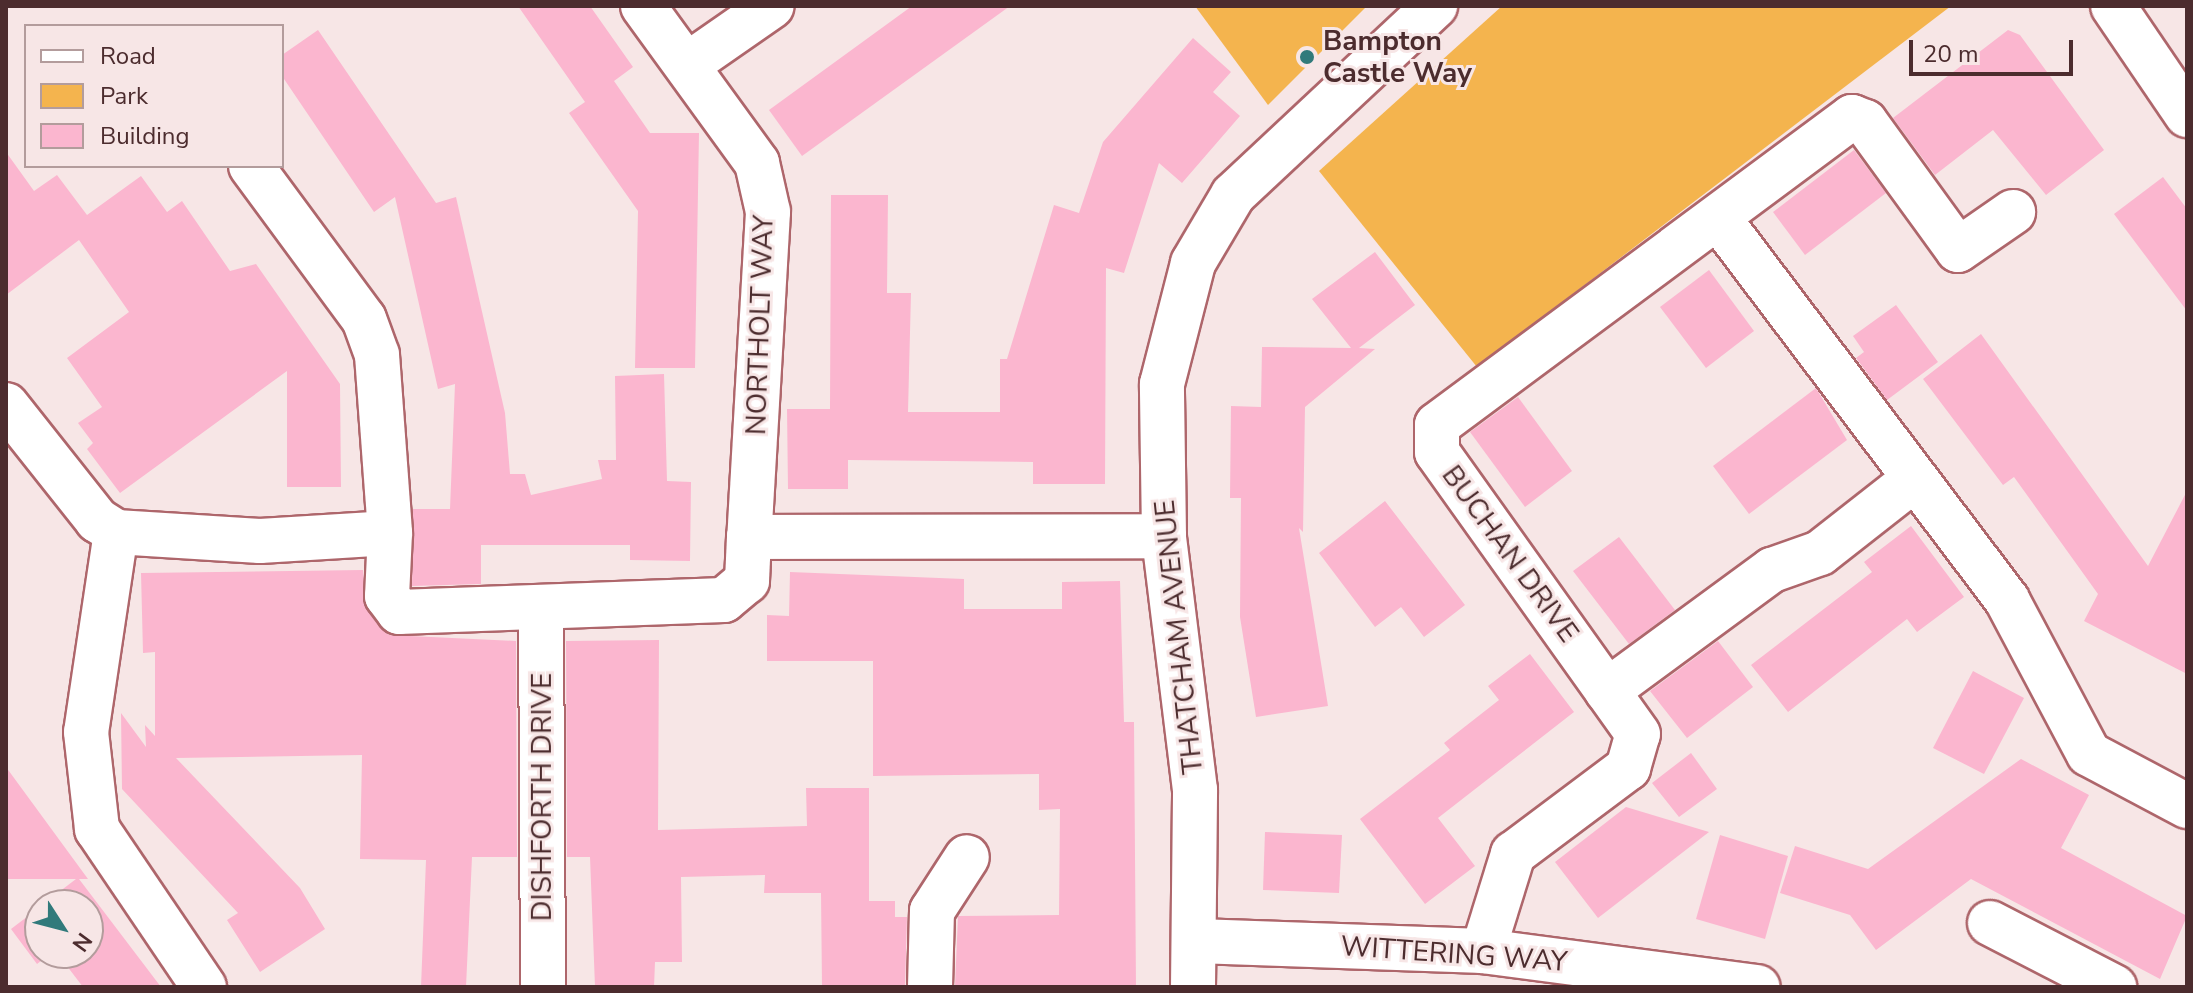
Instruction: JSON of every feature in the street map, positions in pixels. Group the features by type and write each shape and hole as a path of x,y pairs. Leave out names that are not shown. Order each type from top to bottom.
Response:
{"street":[{"name":"NORTHOLT WAY","path":"643,6 757,163 768,212 749,537"},
{"path":"687,65 772,6"},
{"name":"THATCHAM AVENUE","path":"1193,987 1197,941 1195,790 1164,536 1162,384 1193,263 1233,195 1435,6"},
{"path":"2113,6 2187,115"},
{"name":"BUCHAN DRIVE","path":"1483,951 1513,854 1628,768 1638,734 1437,452 1437,425 1719,219 1852,117 1865,122 1958,250 2013,212"},
{"path":"252,168 364,319 377,355 390,533 387,596 399,612 724,600 747,581 749,537 1164,536"},
{"path":"1719,219 1913,480 2007,600 2089,754 2187,806"},
{"path":"6,405 97,520 116,532 260,541 390,533"},
{"path":"1607,691 1772,570 1820,553 1913,480"},
{"path":"116,532 86,732 97,829 204,987"},
{"name":"DISHFORTH DRIVE","path":"541,608 543,987"},
{"path":"930,987 932,911 967,857"},
{"path":"1990,923 2114,987"},
{"name":"WITTERING WAY","path":"1197,941 1483,951 1703,983 1758,987"}],"green space":[{"path":"1195,6 1367,6 1268,105"},
{"path":"1502,6 1951,6 1477,367 1319,171"}],"building":[{"path":"518,6 590,6 633,67 614,81 650,133 699,133 695,368 635,368 638,211 569,113 585,102"},
{"path":"912,6 1010,6 802,156 769,110"},
{"path":"318,30 436,203 456,197 505,413 510,474 525,474 531,495 602,479 598,460 616,460 615,376 664,374 667,481 691,482 690,561 630,560 630,545 481,545 481,584 412,586 413,509 450,509 455,384 438,389 395,197 374,212 284,79 284,54"},
{"path":"2008,30 2020,35 2104,150 2046,195 1993,130 1935,175 1893,118"},
{"path":"1193,38 1231,72 1213,92 1240,116 1182,183 1159,163 1124,273 1106,268 1105,484 1033,484 1033,462 848,460 848,489 788,489 787,409 830,409 831,195 888,195 887,293 911,293 908,412 1000,412 1000,359 1007,359 1054,205 1079,213 1103,142"},
{"path":"1854,150 1886,193 1805,255 1773,212"},
{"path":"6,152 34,191 57,175 87,215 141,176 167,212 182,201 230,271 256,264 340,384 341,487 287,487 287,371 120,493 87,449 93,443 78,423 102,407 67,358 129,312 79,240 6,295"},
{"path":"2163,177 2187,209 2187,311 2114,214"},
{"path":"1375,252 1415,305 1359,348 1375,349 1305,407 1303,532 1299,528 1328,706 1256,717 1240,617 1241,498 1230,498 1231,406 1261,407 1262,347 1351,348 1312,299"},
{"path":"1709,270 1754,331 1706,368 1660,307"},
{"path":"1896,305 1938,362 1887,400 1856,358 1864,352 1853,336"},
{"path":"1981,334 2148,566 2187,491 2187,674 2084,621 2098,594 2014,477 2003,485 1923,379"},
{"path":"1816,388 1847,440 1749,514 1713,466"},
{"path":"1518,397 1572,471 1525,507 1470,432"},
{"path":"1385,501 1465,605 1424,637 1401,607 1375,627 1319,553"},
{"path":"1911,526 1964,597 1917,632 1907,619 1788,712 1751,665 1872,572 1864,562"},
{"path":"1619,537 1675,610 1629,644 1573,571"},
{"path":"363,570 367,610 389,635 516,641 517,857 472,857 466,987 421,987 426,860 360,859 362,755 176,758 300,888 325,929 260,972 227,920 238,913 122,789 121,713 146,747 145,725 155,736 155,652 143,653 141,573"},
{"path":"790,572 964,579 964,609 1062,609 1062,582 1120,581 1124,722 1134,722 1136,987 955,986 958,916 1059,915 1060,809 1039,810 1039,774 873,776 873,661 767,661 767,615 789,616"},
{"path":"659,640 658,830 807,826 806,788 869,788 869,901 895,901 895,917 907,917 905,987 822,987 821,893 764,893 765,875 681,877 682,962 655,962 654,987 595,987 590,857 567,857 566,641"},
{"path":"1718,641 1753,687 1687,738 1650,691"},
{"path":"1530,654 1574,712 1438,818 1475,866 1425,904 1360,819 1450,750 1444,743 1499,700 1488,686"},
{"path":"1973,671 2024,698 1984,774 1933,748"},
{"path":"1691,753 1717,789 1679,817 1652,783"},
{"path":"2021,759 2089,795 2061,848 2187,916 2160,979 1971,879 1876,950 1850,915 1780,893 1795,846 1868,869"},
{"path":"6,767 88,879 79,879 87,889 63,889 76,879 6,879"},
{"path":"1626,807 1709,832 1598,918 1555,862"},
{"path":"1265,832 1342,835 1339,893 1263,890"},
{"path":"1720,835 1788,856 1765,939 1696,919"},
{"path":"104,912 161,987 83,987 69,969 104,969"},
{"path":"24,919 24,946 11,929"}],"place":[{"name":"Bampton Castle Way","path":"1307,57"}]}
